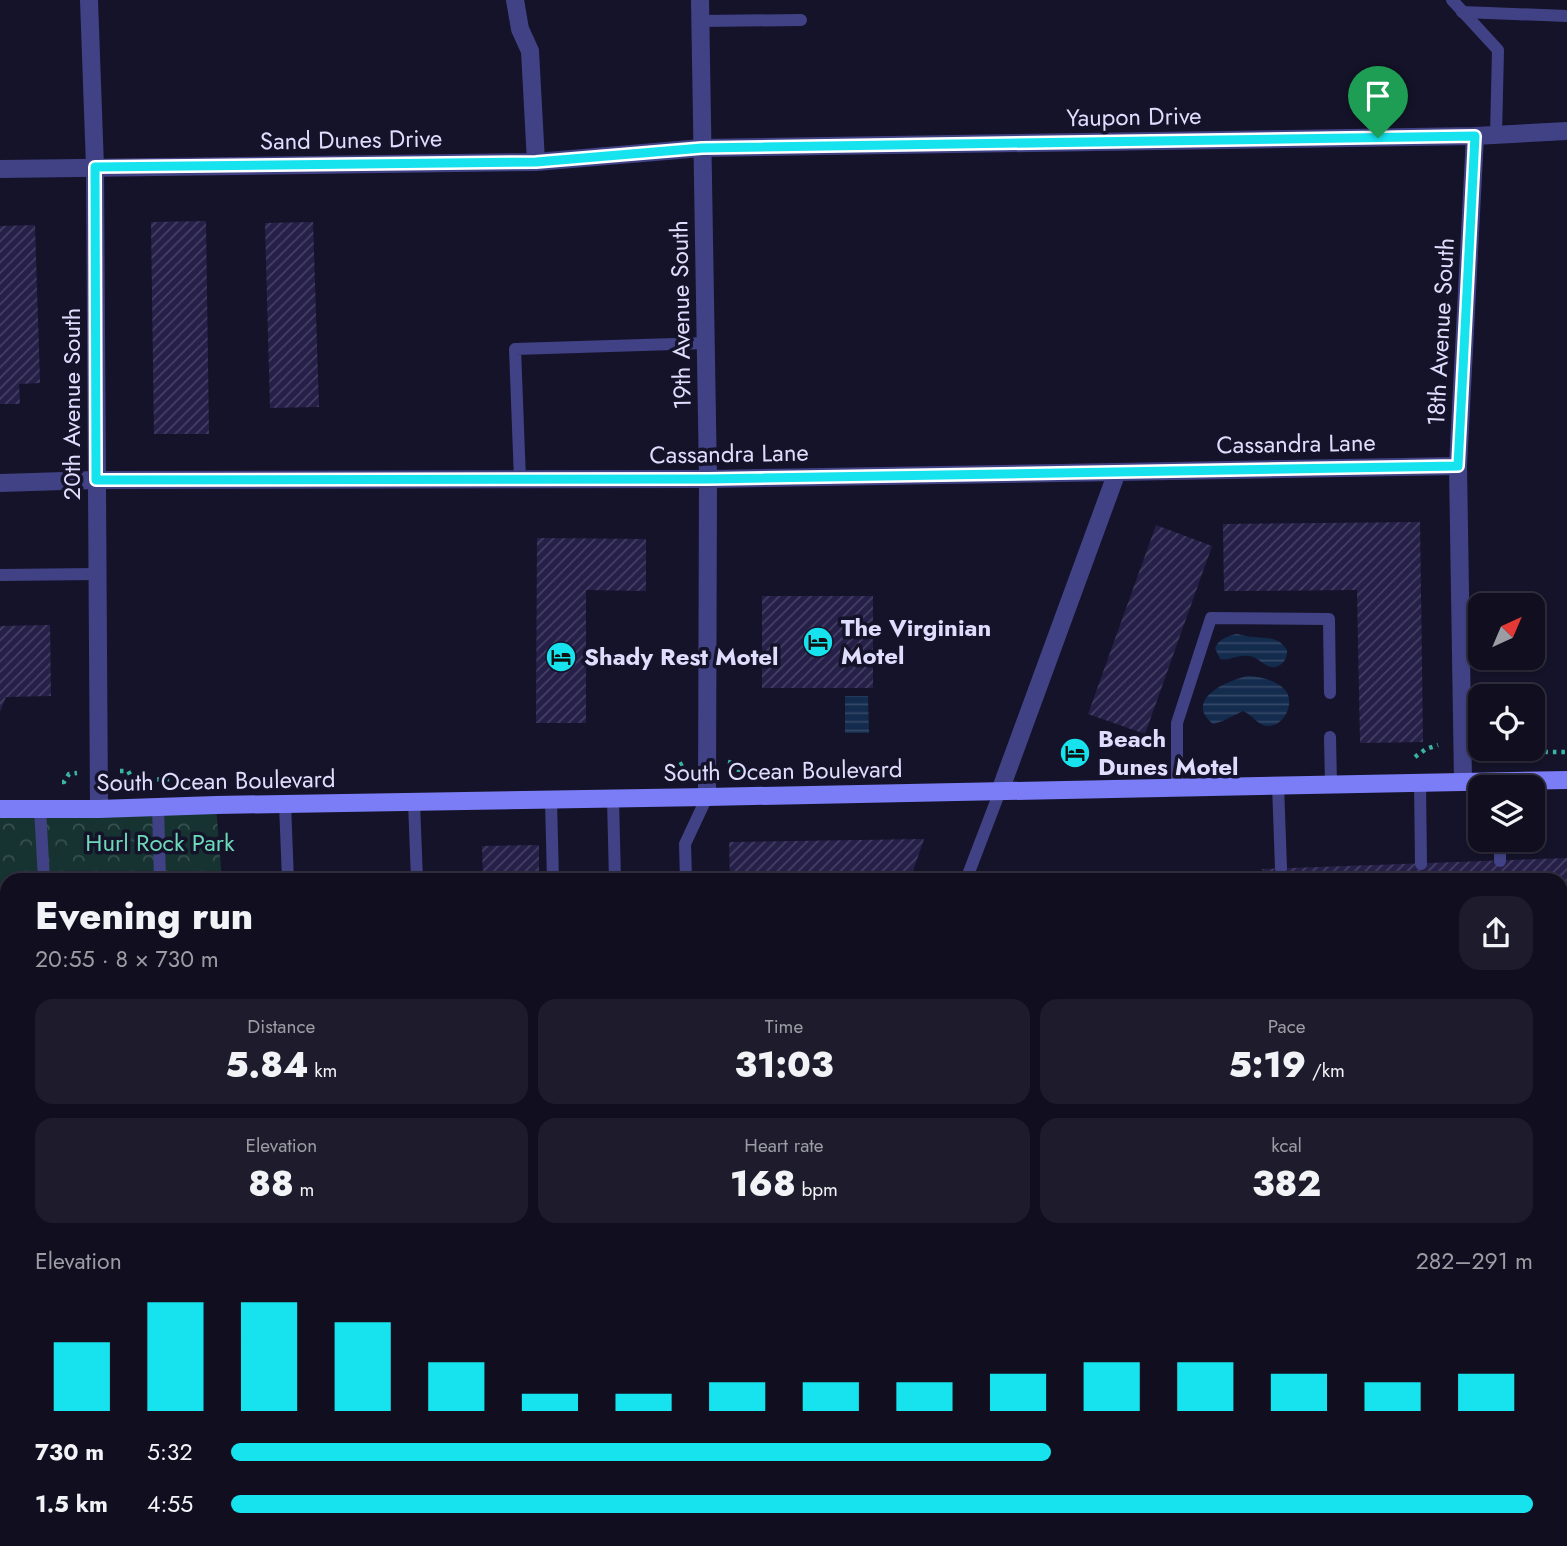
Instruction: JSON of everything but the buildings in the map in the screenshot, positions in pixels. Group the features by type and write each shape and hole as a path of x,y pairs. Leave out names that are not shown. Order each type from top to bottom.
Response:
{"main road":[{"name":"South Ocean Boulevard","path":"1545,781 1567,780"},
{"name":"South Ocean Boulevard","path":"0,809 1468,782"}],"street":[{"name":"20th Avenue South","path":"89,0 95,167 99,809"},
{"path":"515,0 520,29 530,51 536,162"},
{"name":"19th Avenue South","path":"700,0 708,479 707,797"},
{"name":"Yaupon Drive","path":"702,148 1475,136 1567,131"},
{"name":"18th Avenue South","path":"1463,782 1458,466 1475,136"},
{"name":"Sand Dunes Drive","path":"0,169 536,162 702,148"},
{"name":"Cassandra Lane","path":"0,483 96,480 708,479 1458,466"},
{"path":"1000,791 1117,472"}],"lane":[{"path":"1452,0 1498,50 1496,135"},
{"path":"1462,12 1567,16"},
{"path":"700,21 801,20"},
{"path":"520,480 515,349 706,344"},
{"path":"0,575 97,574"},
{"path":"1177,788 1177,723 1211,618 1329,619 1330,692"},
{"path":"1330,737 1331,784"},
{"path":"1420,783 1421,863"},
{"path":"1278,785 1281,868"},
{"path":"969,873 1000,791"},
{"path":"686,873 685,844 707,797"},
{"path":"613,799 615,873"},
{"path":"551,800 554,873"},
{"path":"414,802 417,873"},
{"path":"285,804 288,873"},
{"path":"158,806 160,873"},
{"path":"40,808 44,873"},
{"path":"1500,852 1500,861"}],"path":[{"path":"1545,752 1567,752"}],"green space":[{"name":"Hurl Rock Park","path":"216,805 221,873 0,873 0,809"}],"water":[{"path":"1237,634 1277,640 1287,650 1285,660 1272,667 1249,656 1220,659 1215,648 1219,642"},
{"path":"1248,676 1268,680 1285,690 1289,707 1283,719 1272,726 1266,726 1243,711 1213,724 1205,715 1205,699 1211,692 1229,682"},
{"path":"845,696 868,696 869,733 845,733"}],"place":[{"name":"The Virginian Motel","path":"818,642"},
{"name":"Shady Rest Motel","path":"561,657"},
{"name":"Beach Dunes Motel","path":"1075,753"}],"route":[{"path":"1475,136 1458,466 708,479 96,480 95,167 536,162 702,148 1378,138 1475,136"}]}
